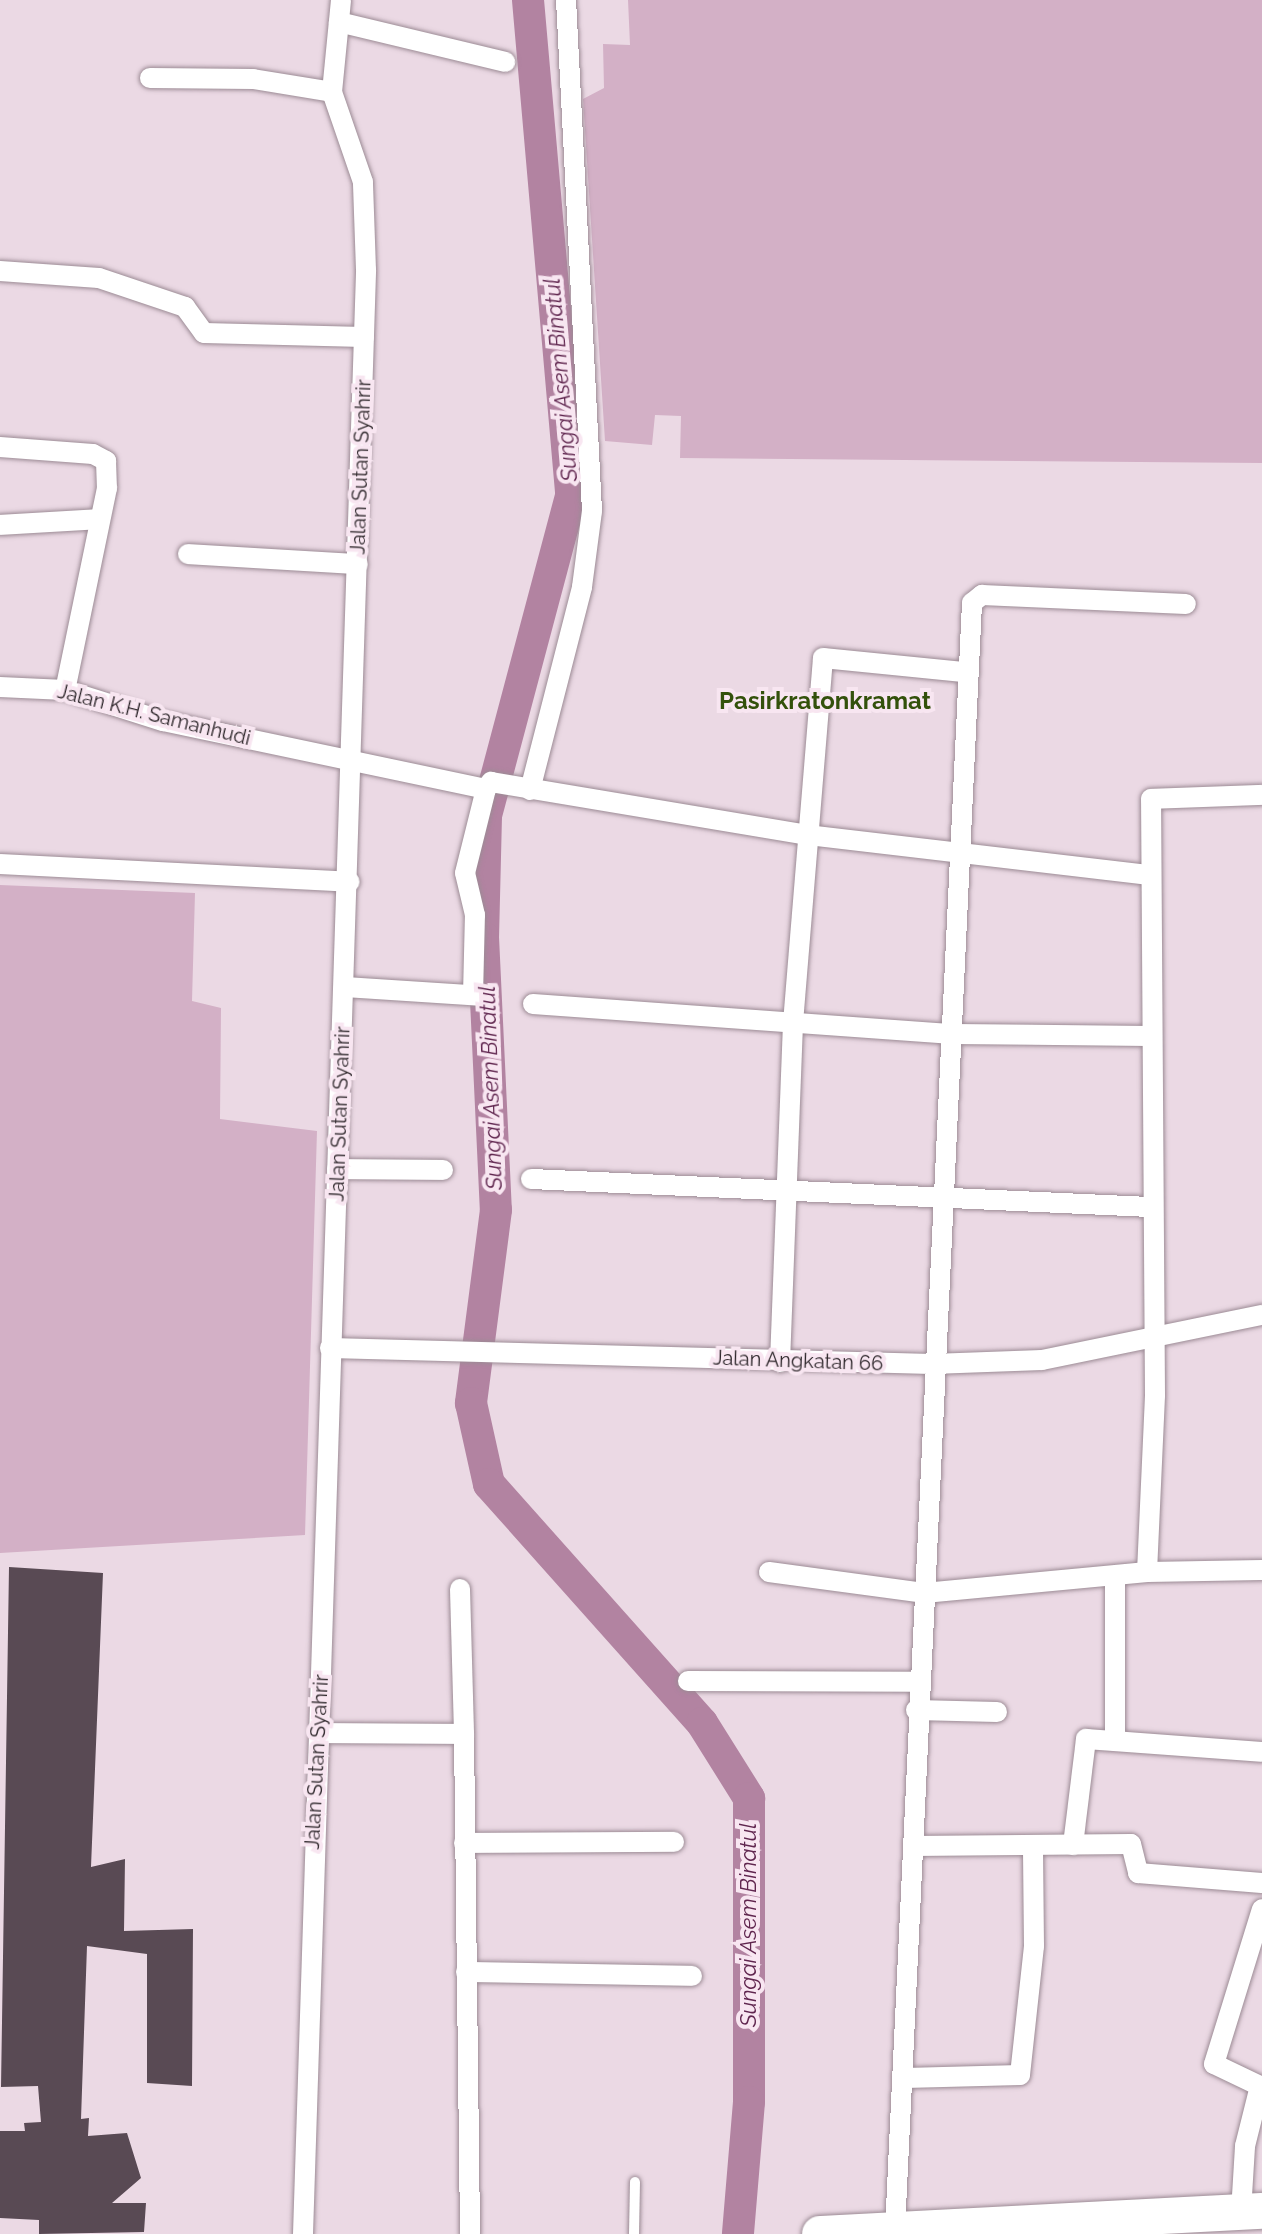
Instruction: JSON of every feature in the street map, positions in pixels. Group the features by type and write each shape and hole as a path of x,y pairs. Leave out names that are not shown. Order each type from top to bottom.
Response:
{"highway":[{"path":"820,2234 1116,2225 1252,2211"}],"street":[{"name":"Jalan Sutan Syahrir","path":"303,2234 330,1348 355,759 364,337 365,193 332,92 341,0"},
{"path":"528,790 582,587 592,511 566,0"},
{"path":"339,22 505,62"},
{"path":"150,78 253,79 332,92"},
{"path":"0,271 99,278 185,307 204,333 364,337"},
{"path":"0,447 103,457 100,519 65,690"},
{"path":"0,525 100,519"},
{"path":"188,554 358,564"},
{"path":"895,2230 905,2078 916,1710 924,1593 932,1364 953,1034 963,672 977,595 1186,604"},
{"path":"780,1362 793,1023 824,657 963,672"},
{"name":"Jalan K.H. Samanhudi","path":"0,687 65,690 163,721 489,786 808,835 957,855 1151,875"},
{"path":"345,987 478,995 475,915 465,873 489,786"},
{"path":"1147,1572 1154,1339 1149,1207 1152,797 1262,795"},
{"path":"0,864 350,882"},
{"path":"533,1004 953,1034 1149,1036"},
{"path":"337,1169 443,1170"},
{"path":"531,1179 1149,1207"},
{"name":"Jalan Angkatan 66","path":"330,1348 932,1364 1042,1360 1262,1315"},
{"path":"769,1572 924,1593 1147,1572 1262,1570"},
{"path":"1115,1577 1115,1738"},
{"path":"460,1589 470,2234"},
{"path":"688,1681 918,1682"},
{"path":"916,1710 997,1712"},
{"path":"319,1733 464,1734"},
{"path":"1073,1845 1085,1740 1115,1738 1262,1752"},
{"path":"464,1843 674,1842"},
{"path":"913,1846 1033,1848 1131,1844 1138,1873 1262,1883"},
{"path":"905,2078 1020,2075 1034,1946 1033,1848"},
{"path":"1252,2211 1245,2146 1260,2086 1214,2064 1259,1931 1262,1909"},
{"path":"466,1972 692,1976"}],"lane":[{"path":"634,2234 635,2182"}],"shaded area":[{"path":"628,0 1262,0 1262,463 680,458 681,416 655,415 652,445 605,441 583,99 604,88 603,44 630,45"},
{"path":"0,885 195,893 192,1001 221,1008 220,1119 317,1131 305,1535 0,1553"}],"building":[{"path":"9,1567 103,1573 91,1867 125,1859 124,1931 193,1929 192,2086 147,2083 147,1954 87,1946 81,2119 89,2118 88,2136 127,2133 141,2178 112,2203 146,2203 144,2232 39,2234 39,2220 0,2218 0,2131 25,2131 24,2123 41,2122 38,2086 1,2087"}],"waterway":[{"name":"Sungai Asem Binatul","path":"528,0 571,496 486,816 483,937 496,1210 471,1403 489,1484 702,1723 749,1798 749,2102 738,2234"}],"district":[{"name":"Pasirkratonkramat","path":"825,701"}]}
